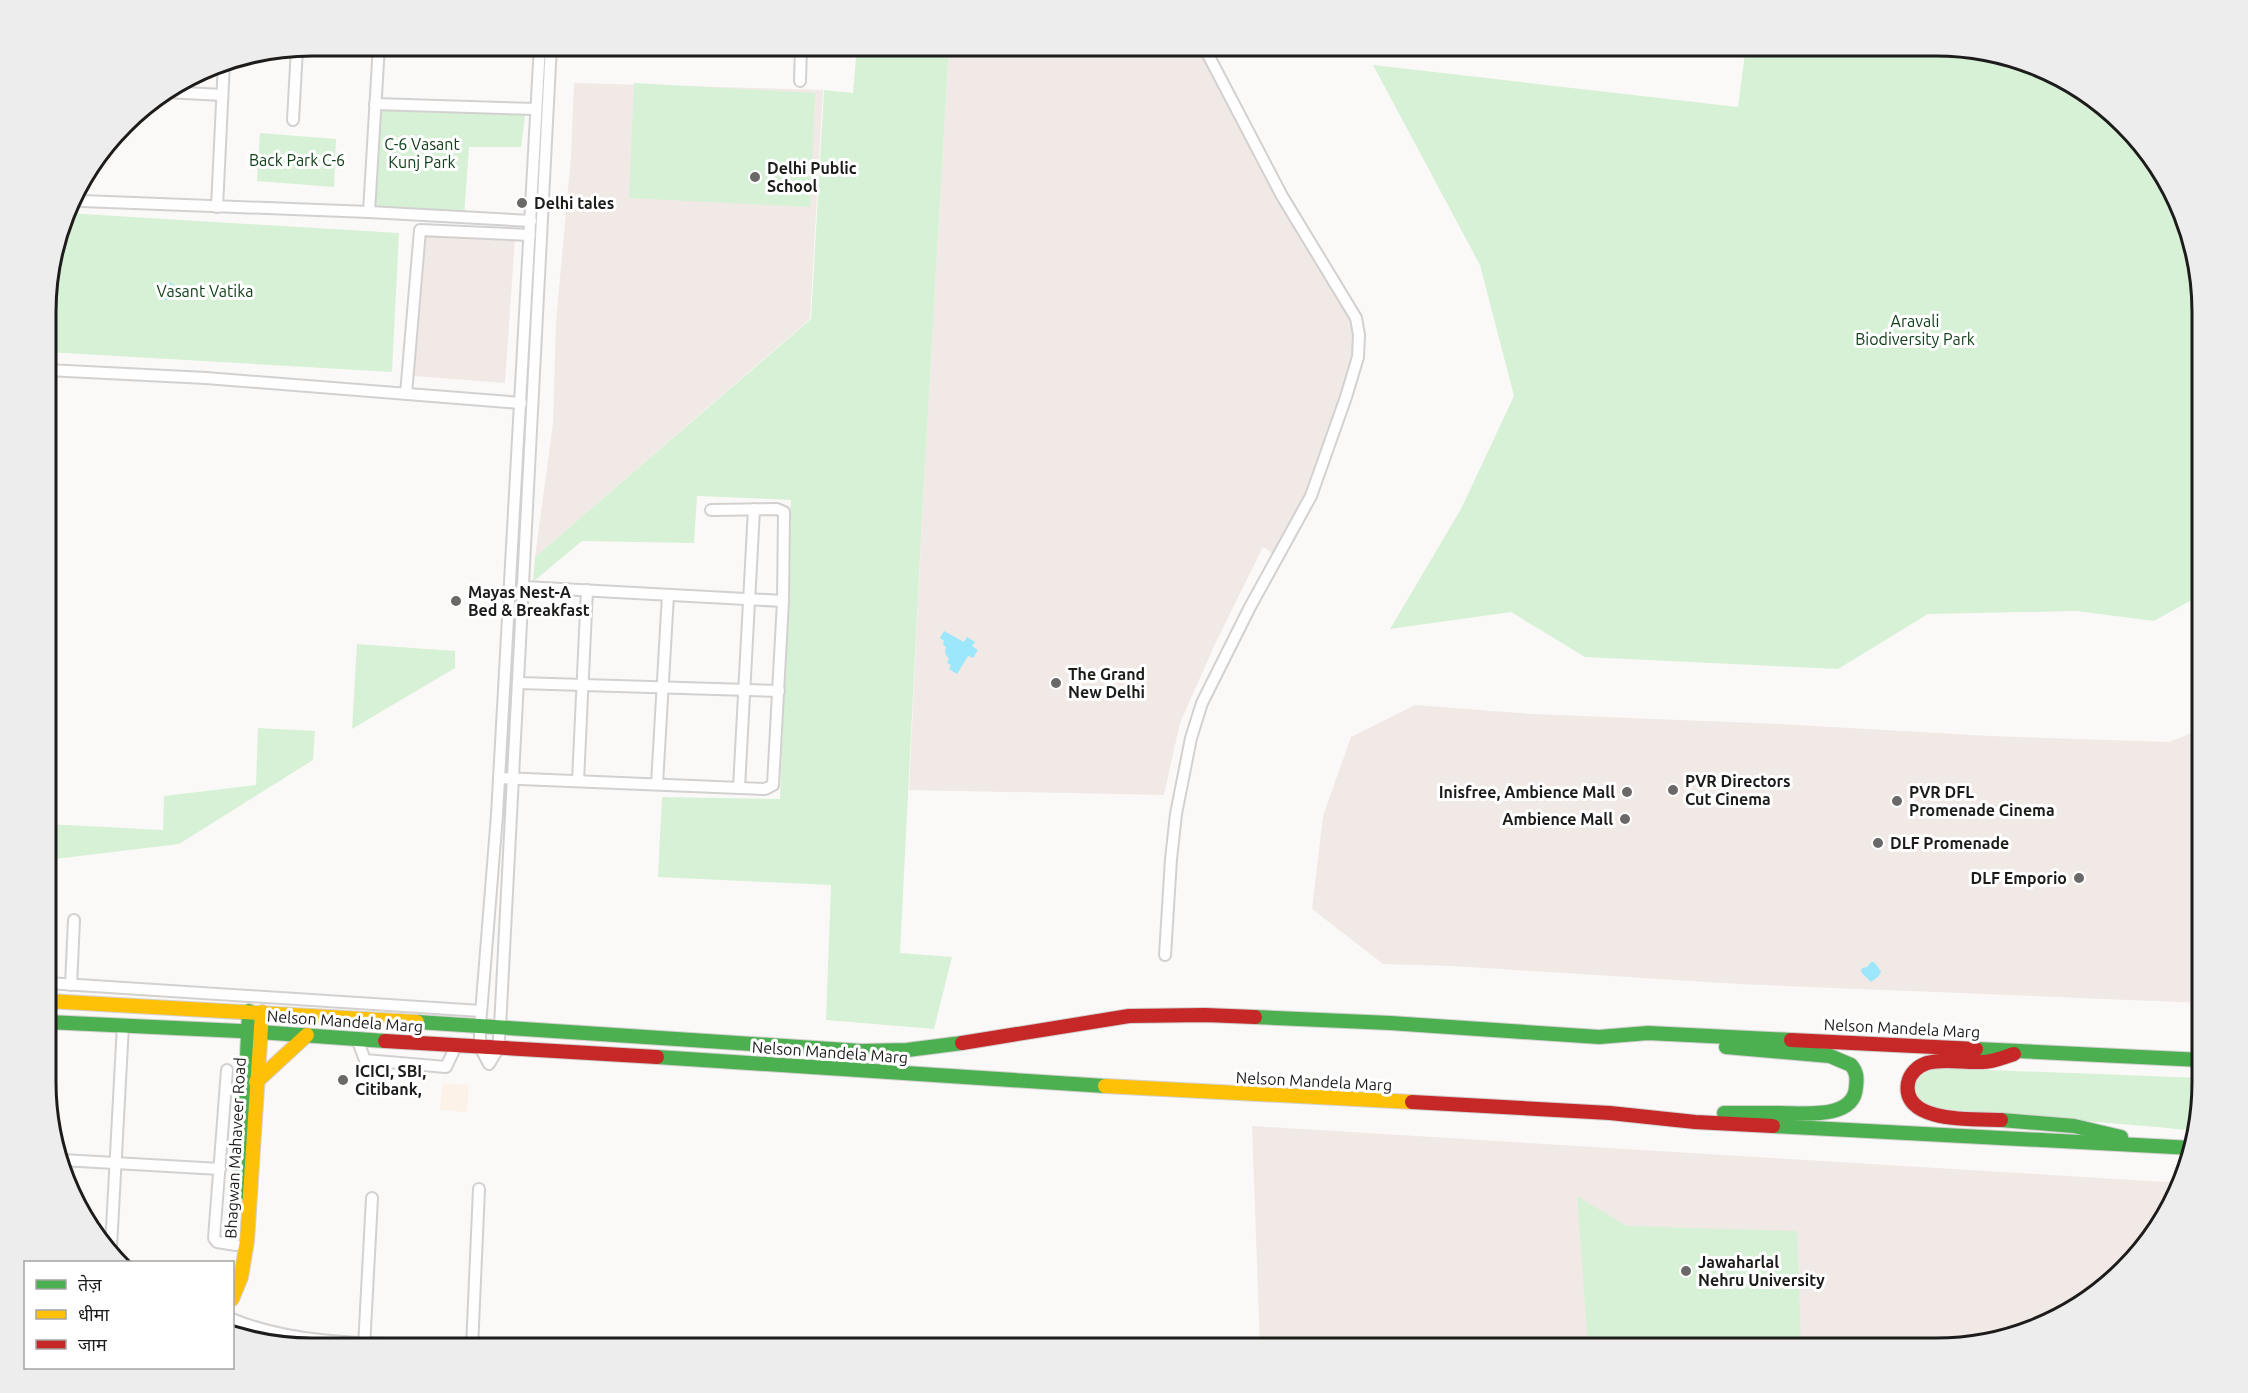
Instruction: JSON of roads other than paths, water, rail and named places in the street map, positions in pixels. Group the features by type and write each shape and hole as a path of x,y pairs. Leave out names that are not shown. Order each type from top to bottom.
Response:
{"main road":[{"name":"Nelson Mandela Marg","path":"56,1001 361,1018 861,1051 907,1050 954,1044 1129,1016 1204,1015 1355,1022 1599,1037 1830,1056 1843,1059 1853,1065 1857,1074 1857,1090 1852,1100 1825,1114 1610,1113 962,1078 307,1035 56,1022"},
{"name":"Bhagwan Mahaveer Road","path":"234,1261 243,1116 258,1012"},
{"name":"Nelson Mandela Marg","path":"1599,1037 1648,1033 2192,1059"},
{"path":"256,1082 307,1035"},
{"name":"Bhagwan Mahaveer Road","path":"234,1295 240,1283 246,1252 253,1159 256,1082 252,1047"},
{"path":"2026,1051 1988,1062 1933,1062 1920,1066 1909,1079 1908,1089 1911,1099 1917,1108 1932,1115 2081,1127 2113,1134 2142,1145"},
{"name":"Nelson Mandela Marg","path":"1610,1113 1695,1122 2184,1147"}],"street":[{"path":"293,120 297,56"},
{"path":"369,212 378,56"},
{"path":"480,1047 499,778 539,56"},
{"path":"498,1048 550,56"},
{"path":"800,81 801,56"},
{"path":"1165,955 1176,814 1191,738 1202,703 1250,607 1311,496 1358,357 1359,334 1356,318 1282,196 1209,56"},
{"path":"217,207 223,71"},
{"path":"179,93 222,95"},
{"path":"375,104 536,109"},
{"path":"81,201 531,221"},
{"path":"406,394 420,230 530,235"},
{"path":"56,370 206,378 521,403"},
{"path":"739,788 754,509"},
{"path":"499,778 765,789 773,785 783,601 784,512 780,509 711,510"},
{"path":"524,587 783,601"},
{"path":"578,781 587,590"},
{"path":"657,784 668,595"},
{"path":"506,646 521,643"},
{"path":"519,683 779,691"},
{"path":"72,985 74,920"},
{"path":"56,984 481,1011"},
{"path":"258,1012 266,996"},
{"path":"361,1018 362,1003"},
{"path":"111,1241 123,1025"},
{"path":"357,1039 365,1060 446,1066 456,1046"},
{"path":"227,1070 214,1238 217,1242 236,1245"},
{"path":"224,1115 243,1116"},
{"path":"68,1160 220,1169"},
{"path":"472,1338 479,1190"},
{"path":"364,1338 372,1197"},
{"path":"234,1320 280,1335"}],"water":[{"path":"167,282 173,285 176,291 173,297 167,300 161,297 158,291 161,285"},
{"path":"944,631 964,642 967,637 975,642 972,646 978,650 973,658 968,656 957,674 949,669 951,665 947,663 949,659 945,653 946,647 940,638"},
{"path":"1874,962 1881,971 1879,976 1871,982 1861,972 1862,968 1867,967"}],"place":[{"name":"Delhi Public School","path":"755,177"},
{"name":"Delhi tales","path":"522,203"},
{"name":"Mayas Nest-A Bed & Breakfast","path":"456,601"},
{"name":"The Grand New Delhi","path":"1056,683"},
{"name":"PVR Directors Cut Cinema","path":"1673,790"},
{"name":"Inisfree, Ambience Mall","path":"1627,792"},
{"name":"PVR DFL Promenade Cinema","path":"1897,801"},
{"name":"Ambience Mall","path":"1625,819"},
{"name":"DLF Promenade","path":"1878,843"},
{"name":"DLF Emporio","path":"2079,878"},
{"name":"ICICI, SBI, Citibank,","path":"343,1080"},
{"name":"Jawaharlal Nehru University","path":"1686,1271"}],"park label":[{"name":"C-6 Vasant Kunj Park","path":"422,153"},
{"name":"Back Park C-6","path":"297,160"},
{"name":"Vasant Vatika","path":"205,291"},
{"name":"Aravali Biodiversity Park","path":"1915,330"}]}
